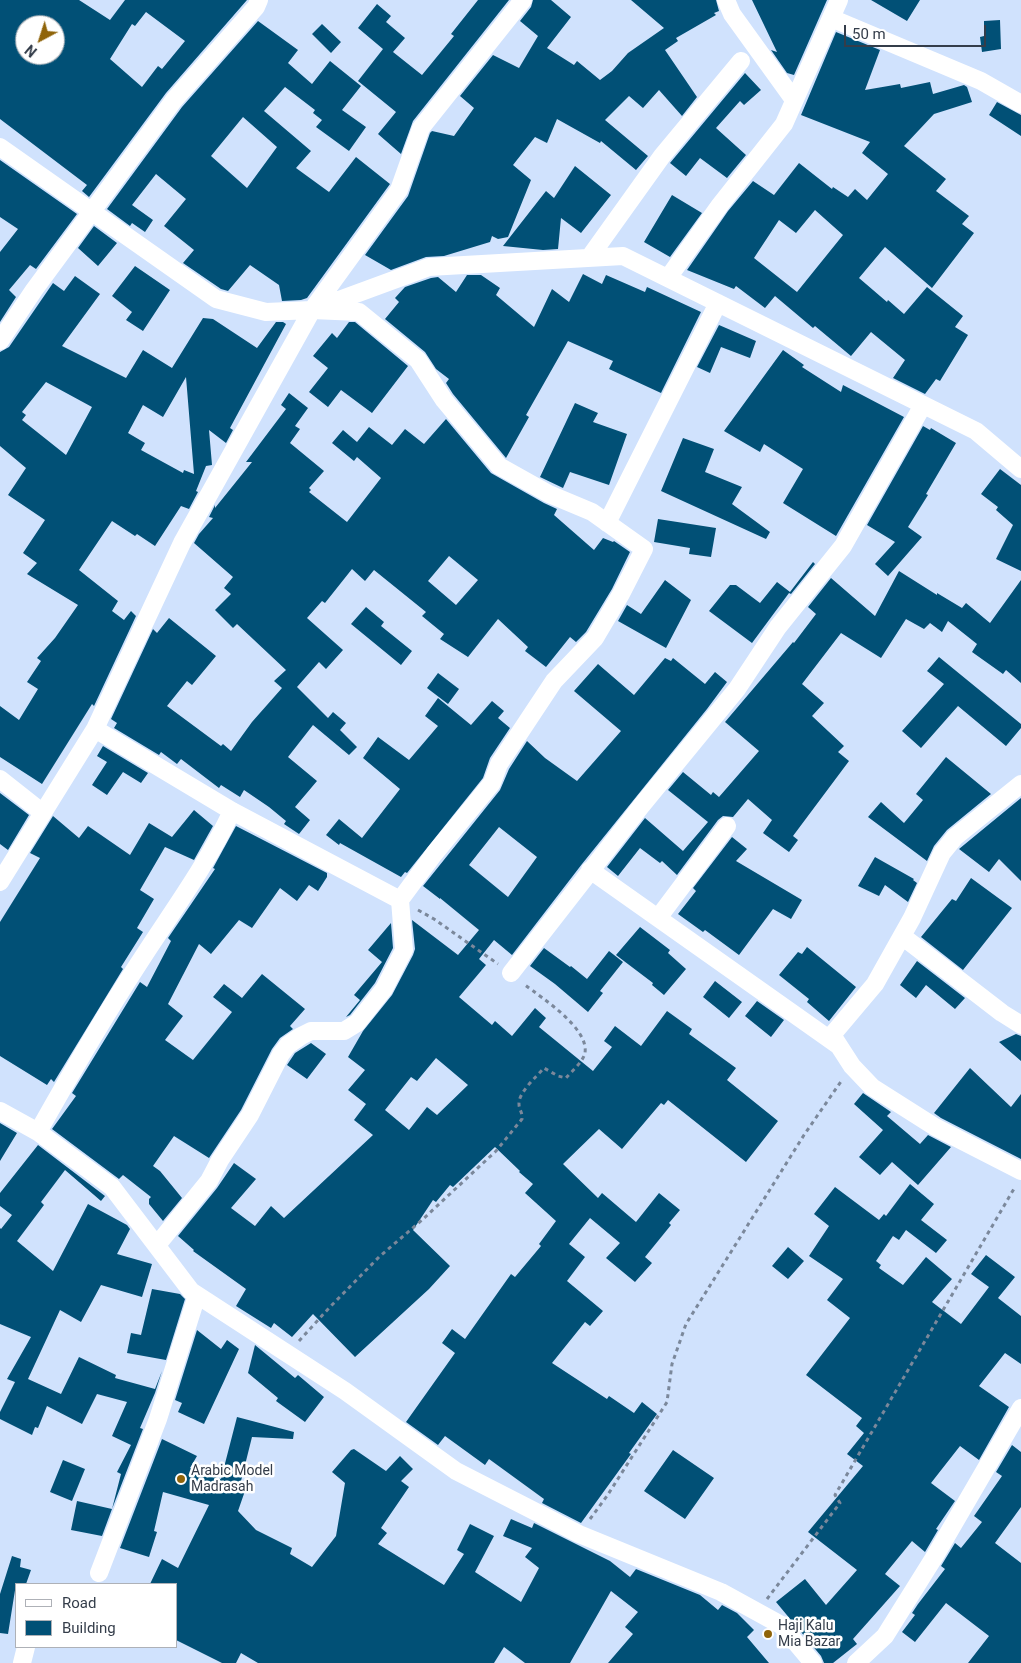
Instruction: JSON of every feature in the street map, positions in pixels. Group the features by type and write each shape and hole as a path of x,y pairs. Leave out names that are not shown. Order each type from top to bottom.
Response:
{"street":[{"path":"0,340 34,290 174,100 256,7 259,0"},
{"path":"0,882 95,730 182,543 312,310 399,190 421,128 523,0"},
{"path":"726,0 732,14 794,100"},
{"path":"668,278 720,205 784,124 839,0"},
{"path":"831,18 981,81 1021,104"},
{"path":"589,258 662,156 741,62"},
{"path":"0,147 216,299 266,312 312,310 359,312 418,360 444,400 499,466 549,494 592,512 644,549 621,594 595,638 554,681 499,764 492,782 400,900 404,950 384,989 357,1023 344,1031 311,1031 288,1045 281,1054 250,1115 220,1160 209,1181 156,1245"},
{"path":"312,310 429,267 623,256 976,431 1018,460"},
{"path":"607,523 718,303"},
{"path":"511,973 590,870 737,688 778,627 843,546 923,405"},
{"path":"95,730 232,811 400,900"},
{"path":"0,779 43,813"},
{"path":"1018,1178 872,1087 852,1066 832,1035 875,984 912,918 942,853 955,837 1021,784"},
{"path":"38,1132 127,981 206,860 232,811"},
{"path":"658,918 727,826"},
{"path":"590,870 839,1046"},
{"path":"902,936 1021,1025"},
{"path":"0,1111 38,1132 112,1187 191,1291 345,1391 456,1471 578,1534 722,1592 781,1625 813,1663"},
{"path":"99,1573 158,1419 197,1295"},
{"path":"856,1663 885,1636 935,1556 1021,1408"},
{"path":"22,1663 26,1648"}],"path":[{"path":"288,1354 329,1308 379,1257 422,1220 496,1150 522,1119 519,1105 520,1096 544,1068 566,1078 585,1054 578,1029 565,1017 511,973 434,919 400,900"},
{"path":"578,1534 607,1496 667,1402 672,1364 686,1324 804,1135 852,1066"},
{"path":"758,1612 840,1503 835,1496 1018,1178"}],"building":[{"path":"0,0 79,0 110,20 125,0 247,0 166,93 89,197 82,191 87,185 0,119","holes":["146,12 185,41 162,69 158,66 142,87 110,59 132,24 135,26"]},
{"path":"478,0 509,0 413,121 401,154 378,134 396,112 358,81 383,49 358,28 377,4 391,16 386,22 405,38 393,52 422,75 454,36 451,34"},
{"path":"533,0 551,0 571,17 547,48 574,65 577,61 600,80 612,71 628,53 664,28 631,0 716,0 719,11 714,13 716,15 676,38 678,41 665,50 697,97 682,116 659,90 643,108 629,96 605,120 648,156 636,170 601,141 600,143 557,119 547,143 535,137 513,165 531,180 508,237 498,239 492,236 490,242 444,256 426,257 391,270 365,255 408,196 430,133 432,131 454,136 474,108 460,96 493,55 519,68 538,36 520,21 531,7"},
{"path":"752,0 827,0 794,75 787,73 771,50 777,52"},
{"path":"871,0 920,0 907,21"},
{"path":"1000,20 1001,49 982,52 980,37 984,36 984,21"},
{"path":"258,21 298,50 288,63 312,84 330,61 361,86 342,110 366,127 349,151 316,127 322,120 313,113 315,110 285,87 264,111 311,151 296,168 329,192 356,157 390,184 307,298 282,301 279,285 250,265 228,291 221,289 183,263 194,250 164,226 186,199 156,174 132,205 153,220 145,232 132,223 130,226 107,209 182,107","holes":["243,117 277,147 247,188 211,156"]},
{"path":"322,24 341,42 331,53 312,34"},
{"path":"836,32 880,50 865,90 900,84 901,88 930,82 933,94 964,85 967,87 972,102 934,114 904,146 946,179 936,191 969,216 962,224 974,233 932,288 885,247 859,278 904,314 927,287 963,316 955,327 968,335 940,381 936,379 925,394 893,378 905,360 871,332 851,356 815,326 813,328 775,296 765,308 736,286 734,289 687,270 728,211 753,181 774,195 799,163 832,189 833,187 848,197 855,189 867,200 888,174 862,153 870,142 801,115","holes":["815,210 843,235 797,292 754,258 779,220 796,233"]},
{"path":"745,73 761,90 744,105 740,101 716,128 746,155 727,178 700,158 686,176 670,163"},
{"path":"997,102 1021,115 1021,136 989,115"},
{"path":"0,160 77,214 36,269 30,265 9,290 16,297 0,322 0,252 18,229 0,217"},
{"path":"575,166 611,195 581,233 561,218 558,249 543,250 503,246 546,191 554,198"},
{"path":"672,195 702,213 670,257 644,242"},
{"path":"94,226 117,243 98,266 78,248"},
{"path":"135,266 170,290 143,331 126,320 132,312 112,296"},
{"path":"583,274 602,284 606,275 645,292 647,287 701,312 661,393 609,369 613,361 568,341 526,415 529,417 506,458 453,394 446,383 449,379 436,369 425,352 385,319 399,302 395,298 405,287 438,277 456,292 467,275 481,275 500,288 496,295 534,327 552,289 569,302"},
{"path":"75,276 100,294 62,346 126,378 143,350 172,368 203,318 213,319 257,348 276,322 286,324 230,428 233,430 226,443 209,430 212,465 206,466 196,491 198,492 189,509 181,506 155,546 112,521 79,570 118,601 112,611 124,620 131,611 136,616 94,706 92,704 42,784 0,757 0,706 19,720 38,689 27,682 41,661 37,658 55,638 78,605 27,574 37,563 23,553 45,520 8,495 26,468 0,446 0,352 9,347 53,283 64,291","holes":["186,377 194,474 184,470 183,473 141,450 145,443 128,433 143,405 163,417","46,382 92,407 66,455 22,420 26,415 22,412"]},
{"path":"349,322 355,322 408,366 372,413 341,390 328,407 309,392 328,368 313,356 332,333 337,338"},
{"path":"719,325 756,341 750,358 721,347 710,373 697,367"},
{"path":"783,350 804,365 802,367 841,392 843,385 904,417 836,536 783,503 803,469 764,444 760,452 724,431"},
{"path":"289,393 308,408 295,426 300,429 290,443 324,471 309,488 311,490 309,492 347,522 381,478 357,457 354,461 332,443 343,430 357,442 369,427 392,445 405,429 424,444 446,419 491,473 557,509 554,515 594,550 603,538 614,541 630,552 612,589 586,632 576,642 570,637 546,667 525,651 528,647 498,619 468,657 440,639 444,634 422,616 426,612 374,570 365,581 352,569 325,603 322,601 307,618 343,650 326,669 319,662 297,687 328,718 333,712 346,723 340,730 357,747 349,755 313,725 288,757 317,781 295,807 310,820 299,834 284,824 286,821 269,807 244,790 240,797 221,785 219,788 181,759 177,764 161,752 159,755 114,728 117,723 111,719 153,629 157,633 169,618 216,656 192,685 187,681 167,706 221,746 223,744 231,751 252,722 282,688 274,681 286,670 237,624 233,628 215,610 231,594 224,588 233,577 194,543 213,518 209,517 215,505 215,508 252,462 246,462 286,409 281,405","holes":["449,556 478,580 456,605 428,581"]},
{"path":"575,403 598,413 593,422 627,434 609,485 570,472 563,488 540,477"},
{"path":"923,426 930,430 931,428 956,443 908,527 922,537 888,576 875,564 895,542 867,525"},
{"path":"683,438 714,449 705,472 742,487 732,504 770,532 766,539 661,491"},
{"path":"1000,469 1021,485 1021,571 996,559 1013,525 996,510 998,507 981,494"},
{"path":"658,519 716,528 711,557 689,554 690,548 654,542"},
{"path":"813,562 815,564 791,594 789,593 752,643 709,611 730,585 736,585 760,603 777,582 790,592"},
{"path":"899,571 962,608 966,603 990,623 1021,580 1021,683 1006,670 1003,674 972,652 977,644 948,621 942,632 930,623 924,629 906,619 881,658 841,633 802,684 824,703 812,716 844,746 838,752 849,761 793,836 798,840 789,852 763,833 772,820 748,799 733,817 723,816 718,820 677,875 662,861 660,863 640,848 618,876 607,867 645,818 683,851 708,822 668,790 683,772 711,795 713,792 719,797 759,751 725,722 794,643 816,614 808,607 831,578 875,616"},
{"path":"665,580 691,600 666,648 618,621 627,605 641,614"},
{"path":"366,607 384,622 381,626 412,651 401,665 351,624"},
{"path":"939,657 1021,724 1021,728 1006,746 958,706 921,748 902,731 944,684 927,671"},
{"path":"665,658 671,661 673,658 705,684 715,672 727,682 512,955 494,940 479,959 486,965 459,997 492,1025 495,1021 512,1036 535,1008 546,1018 539,1027 593,1071 612,1047 604,1041 615,1026 641,1046 667,1011 692,1029 689,1034 736,1068 727,1080 778,1121 746,1162 668,1100 664,1105 661,1103 622,1149 599,1129 563,1164 598,1198 602,1193 636,1222 659,1193 680,1210 669,1223 671,1225 645,1257 652,1263 635,1282 606,1258 620,1243 590,1218 569,1244 585,1257 567,1281 603,1311 590,1326 585,1322 552,1363 607,1399 609,1396 634,1413 642,1402 657,1414 629,1453 631,1454 581,1523 542,1503 544,1499 489,1459 485,1465 445,1436 438,1445 406,1422 455,1353 442,1343 452,1329 465,1339 511,1274 515,1277 541,1246 539,1244 556,1221 525,1193 533,1184 495,1147 453,1187 450,1185 436,1202 433,1200 413,1230 450,1266 429,1289 355,1357 313,1314 292,1337 274,1323 271,1328 236,1306 246,1289 193,1251 178,1236 217,1188 234,1163 256,1179 231,1208 255,1226 271,1206 284,1218 373,1135 354,1120 366,1104 348,1090 365,1070 348,1057 363,1031 392,995 413,955 415,949 412,920 458,955 479,930 423,886 500,790 509,769 527,741 545,758 577,781 621,731 574,691 598,664 634,695","holes":["499,827 537,857 508,897 469,865","436,1058 468,1085 437,1115 427,1107 409,1130 385,1110 411,1077 417,1081"]},
{"path":"438,673 459,689 448,704 427,688"},
{"path":"438,698 471,725 492,701 504,711 498,718 510,728 490,758 483,778 407,873 405,872 401,877 340,843 339,845 326,835 339,819 362,838 400,789 363,758 378,737 409,760 438,726 425,716"},
{"path":"103,746 148,773 141,783 123,772 107,795 92,785 107,762 97,756"},
{"path":"946,757 991,794 947,830 934,846 927,861 868,817 881,802 904,823 923,800 916,794"},
{"path":"0,793 29,815 8,850 0,844"},
{"path":"1021,798 1021,881 999,859 989,872 959,849"},
{"path":"194,810 213,826 194,860 165,847 140,890 154,899 137,928 143,932 121,967 123,969 54,1082 51,1079 47,1085 0,1056 0,922 40,858 30,853 53,816 79,838 88,826 130,855 149,823 172,837"},
{"path":"236,826 327,873 327,877 318,891 309,885 297,901 280,888 252,928 239,920 211,954 199,944 168,1004 183,1016 165,1040 193,1060 232,1012 213,997 224,984 242,998 262,974 305,1009 290,1026 293,1029 280,1038 272,1049 241,1110 209,1158 174,1136 153,1166 160,1171 182,1198 163,1221 149,1204 151,1197 123,1175 119,1179 52,1129 76,1096 72,1093 140,982 147,987 171,941 168,938 215,869 213,868"},
{"path":"732,837 747,849 736,861 802,900 791,919 773,909 739,955 705,930 703,932 678,914 696,891 693,888"},
{"path":"875,857 914,879 917,883 908,902 885,885 879,896 858,886"},
{"path":"971,878 1012,908 963,970 921,937 952,899 956,901"},
{"path":"391,923 393,948 375,983 350,1015 346,1017 360,1000 354,995 382,962 368,950"},
{"path":"640,927 670,950 668,953 686,969 664,995 652,985 653,983 616,955"},
{"path":"807,947 856,987 829,1021 807,1002 809,999 779,975 798,952 802,954"},
{"path":"544,948 587,979 609,951 623,962 600,991 603,993 588,1012 530,966"},
{"path":"917,961 965,998 955,1009 926,985 916,998 900,985"},
{"path":"715,981 742,1002 729,1018 703,997"},
{"path":"757,1001 784,1020 771,1037 745,1016"},
{"path":"1016,1034 1021,1036 1021,1061 999,1042"},
{"path":"311,1043 326,1054 307,1079 287,1065 295,1053"},
{"path":"970,1068 1011,1107 1021,1094 1021,1159 934,1113"},
{"path":"863,1093 891,1112 887,1116 920,1144 928,1135 951,1147 918,1185 892,1162 880,1175 859,1157 883,1130 854,1104"},
{"path":"0,1123 17,1133 0,1161"},
{"path":"38,1145 105,1196 101,1201 65,1170 41,1202 44,1205 17,1241 53,1271 88,1204 127,1225 130,1229 117,1254 152,1264 142,1297 101,1285 81,1322 60,1310 28,1379 61,1394 79,1357 116,1375 115,1378 155,1389 162,1371 140,1428 143,1429 112,1509 121,1474 117,1472 131,1445 112,1436 127,1402 97,1394 82,1424 47,1406 38,1428 35,1427 32,1435 0,1419 0,1412 15,1382 7,1379 31,1337 0,1324 0,1228 12,1215 0,1206 0,1193"},
{"path":"910,1184 934,1204 921,1220 947,1240 936,1253 906,1230 899,1240 893,1236 876,1261 881,1265 879,1268 903,1285 926,1257 952,1279 932,1302 961,1324 989,1287 971,1274 986,1255 1015,1277 998,1298 1021,1316 1021,1364 1005,1353 979,1386 1009,1407 979,1460 960,1446 931,1483 955,1501 936,1529 938,1530 925,1552 912,1541 885,1574 900,1586 853,1639 857,1644 833,1663 824,1663 821,1656 776,1602 805,1579 826,1605 857,1570 808,1532 863,1466 847,1454 864,1433 856,1426 862,1418 806,1375 850,1318 827,1300 843,1279 809,1256 829,1226 814,1214 835,1187 879,1220 884,1214 886,1216"},
{"path":"788,1247 804,1261 788,1279 772,1266"},
{"path":"152,1289 180,1294 185,1299 166,1360 127,1353 131,1333 141,1335"},
{"path":"197,1330 221,1349 227,1340 239,1349 204,1424 178,1412 182,1403 175,1400"},
{"path":"255,1345 295,1378 298,1375 324,1397 305,1422 276,1401 278,1398 248,1373"},
{"path":"237,1417 294,1432 293,1439 252,1437 240,1485 246,1488 238,1511 256,1530 292,1548 290,1554 312,1567 336,1536 345,1483 332,1472 354,1449 386,1471 400,1456 413,1469 401,1481 409,1487 381,1528 387,1533 378,1544 444,1585 464,1554 457,1550 470,1524 494,1536 475,1572 521,1602 539,1568 525,1557 532,1548 503,1536 511,1519 532,1528 534,1523 610,1561 630,1577 636,1569 700,1595 718,1610 722,1605 737,1613 754,1630 747,1637 769,1663 608,1663 633,1634 625,1627 638,1612 611,1591 570,1663 525,1663 504,1647 494,1663 258,1663 241,1653 236,1663 222,1663 178,1641 178,1583 150,1583 162,1559 178,1568 209,1505 163,1492 154,1531 157,1532 149,1557 120,1548 162,1439 197,1456 190,1468 221,1479"},
{"path":"1012,1445 1021,1452 1021,1507 995,1543 1021,1563 1021,1663 968,1663 989,1636 946,1603 915,1642 902,1632 915,1615 912,1613 918,1604 945,1569 941,1566 955,1543 961,1548 982,1522 974,1516 1002,1476 996,1472"},
{"path":"673,1450 714,1478 685,1519 644,1491"},
{"path":"63,1460 85,1469 72,1501 50,1492"},
{"path":"77,1501 112,1509 102,1536 71,1530"},
{"path":"12,1556 21,1559 20,1567 31,1570 26,1583 15,1583 8,1634 0,1633 0,1594"}],"place":[{"name":"Arabic Model Madrasah","path":"181,1479"},
{"name":"Haji Kalu Mia Bazar","path":"768,1634"}]}
